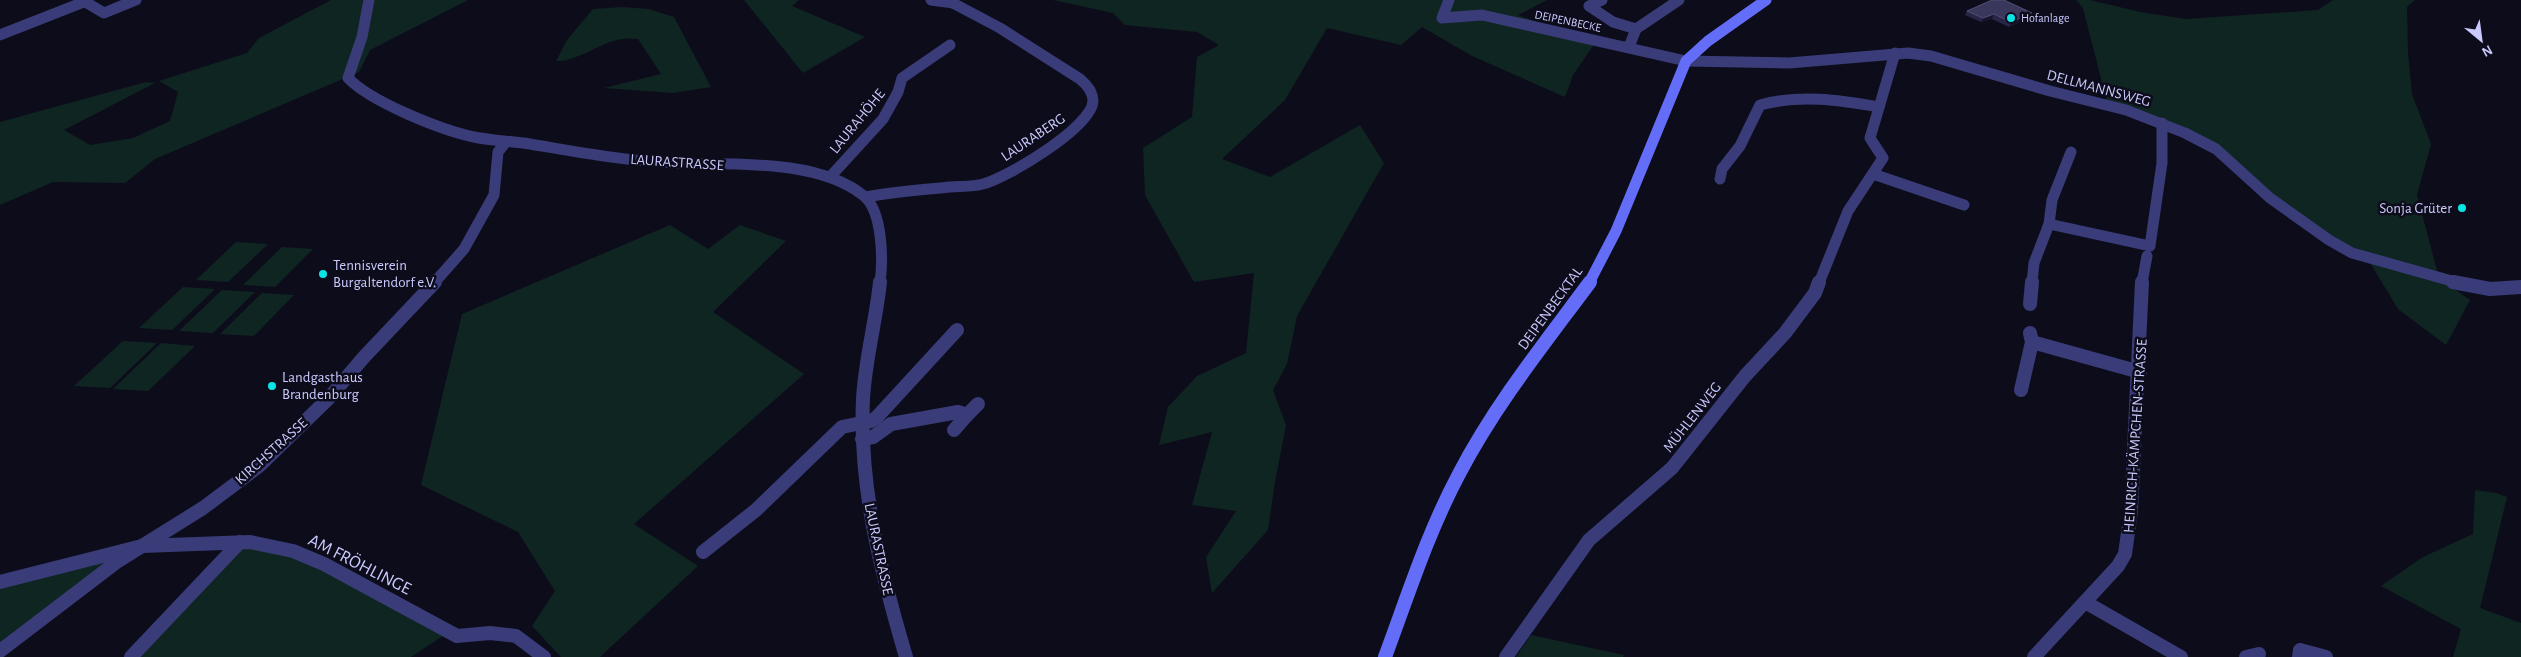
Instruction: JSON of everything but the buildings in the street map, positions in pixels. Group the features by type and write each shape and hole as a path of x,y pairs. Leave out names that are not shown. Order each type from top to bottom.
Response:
{"main road":[{"name":"DEIPENBECKTAL","path":"1385,657 1429,542 1460,472 1497,410 1592,279 1603,259 1632,196 1686,61 1700,47 1766,0"}],"street":[{"path":"0,35 83,1 104,13 136,0"},
{"name":"LAURASTRASSE","path":"369,0 362,37 348,78 352,83 377,98 453,132 506,142 638,160 770,167 830,177 850,186 866,198 876,218 882,242 883,267 868,358 861,424 862,440 869,510 880,571 906,657"},
{"name":"LAURABERG","path":"866,198 886,193 983,184 1041,152 1076,127 1088,114 1093,103 1091,92 1085,83 1030,46 951,2 931,0"},
{"name":"DEIPENBECKE","path":"1449,0 1444,8 1442,18 1482,15 1686,61"},
{"path":"1602,0 1589,6 1614,22 1636,29"},
{"path":"1629,47 1636,29 1679,0"},
{"name":"LAURAHÖHE","path":"830,177 869,136 900,93 902,78 950,46"},
{"name":"DELLMANNSWEG","path":"1686,61 1789,63 1895,53 1930,56 2050,91 2126,110 2162,123 2216,149 2270,198 2329,240 2352,253 2420,274 2461,284 2490,289 2521,287"},
{"name":"MÜHLENWEG","path":"1506,657 1589,540 1604,525 1672,468 1744,376 1785,332 1815,293 1848,212 1883,158 1870,138 1895,53"},
{"path":"1720,178 1722,169 1740,146 1760,105 1772,101 1819,99 1841,100 1879,107"},
{"path":"2049,224 2150,246 2162,164 2162,123"},
{"name":"KIRCHSTRASSE","path":"0,651 118,561 203,508 259,466 329,398 364,356 447,270 464,249 494,195 498,152 506,142"},
{"path":"2030,304 2034,263 2049,224 2052,200 2070,152"},
{"path":"1873,174 1964,205"},
{"name":"HEINRICH-KÄMPCHEN-STRASSE","path":"2042,653 2118,566 2125,554 2131,511 2140,372 2142,282 2147,256"},
{"path":"703,552 756,510 827,439 842,427 861,424 877,417 957,330"},
{"path":"2021,390 2031,338 2140,372"},
{"path":"954,430 978,404"},
{"path":"862,440 872,437 891,424 958,412 967,415"},
{"path":"131,657 240,542"},
{"name":"AM FRÖHLINGE","path":"0,582 142,546 240,542 293,551 324,564 456,636 490,633 516,636 544,657"},
{"path":"2085,602 2181,657"},
{"path":"2299,657 2300,650 2326,657"}],"green space":[{"path":"331,0 468,0 370,50 359,72 155,159 125,183 53,182 0,205 0,122 146,82 155,83 64,130 90,145 133,138 170,121 178,92 159,81 247,53 259,38"},
{"path":"744,0 799,0 792,6 865,37 803,73"},
{"path":"1053,0 1547,0 1518,15 1595,43 1573,75 1565,97 1472,56 1422,27 1401,45 1327,28 1285,100 1222,159 1270,177 1360,125 1384,163 1297,316 1287,364 1273,390 1286,425 1268,530 1212,593 1206,557 1236,511 1192,505 1212,432 1159,445 1168,407 1197,376 1246,353 1254,273 1194,282 1145,195 1143,148 1192,117 1197,57 1219,45 1197,32 1125,25 1113,13"},
{"path":"2076,0 2090,0 2140,12 2186,19 2318,10 2333,0 2415,0 2407,7 2408,53 2412,94 2431,144 2417,195 2439,278 2470,300 2446,345 2398,309 2369,261 2271,198 2217,149 2108,106 2083,8"},
{"path":"622,7 649,9 674,17 711,87 673,93 604,88 661,74 638,39 615,40 576,57 556,61 567,40 593,9"},
{"path":"670,225 708,249 740,225 786,241 713,312 804,374 634,524 698,566 600,657 561,657 532,626 555,591 518,532 421,485 462,314"},
{"path":"236,242 268,244 228,282 196,280"},
{"path":"282,247 313,249 275,287 243,285"},
{"path":"183,287 215,289 172,330 139,328"},
{"path":"222,290 255,292 213,333 179,331"},
{"path":"262,293 294,295 254,336 220,334"},
{"path":"123,341 157,343 110,388 74,386"},
{"path":"161,343 195,346 148,391 113,389"},
{"path":"2475,490 2496,493 2507,497 2480,608 2521,623 2521,657 2453,657 2461,629 2381,586 2423,557 2473,534"},
{"path":"241,544 290,552 446,634 411,657 135,657"},
{"path":"114,559 0,644 0,585"},
{"path":"1531,635 1624,655 1623,657 1516,657"}],"place":[{"name":"Hofanlage","path":"2011,18"},
{"name":"Sonja Grüter","path":"2462,208"},
{"name":"Tennisverein Burgaltendorf e.V.","path":"323,274"},
{"name":"Landgasthaus Brandenburg","path":"272,386"}]}
